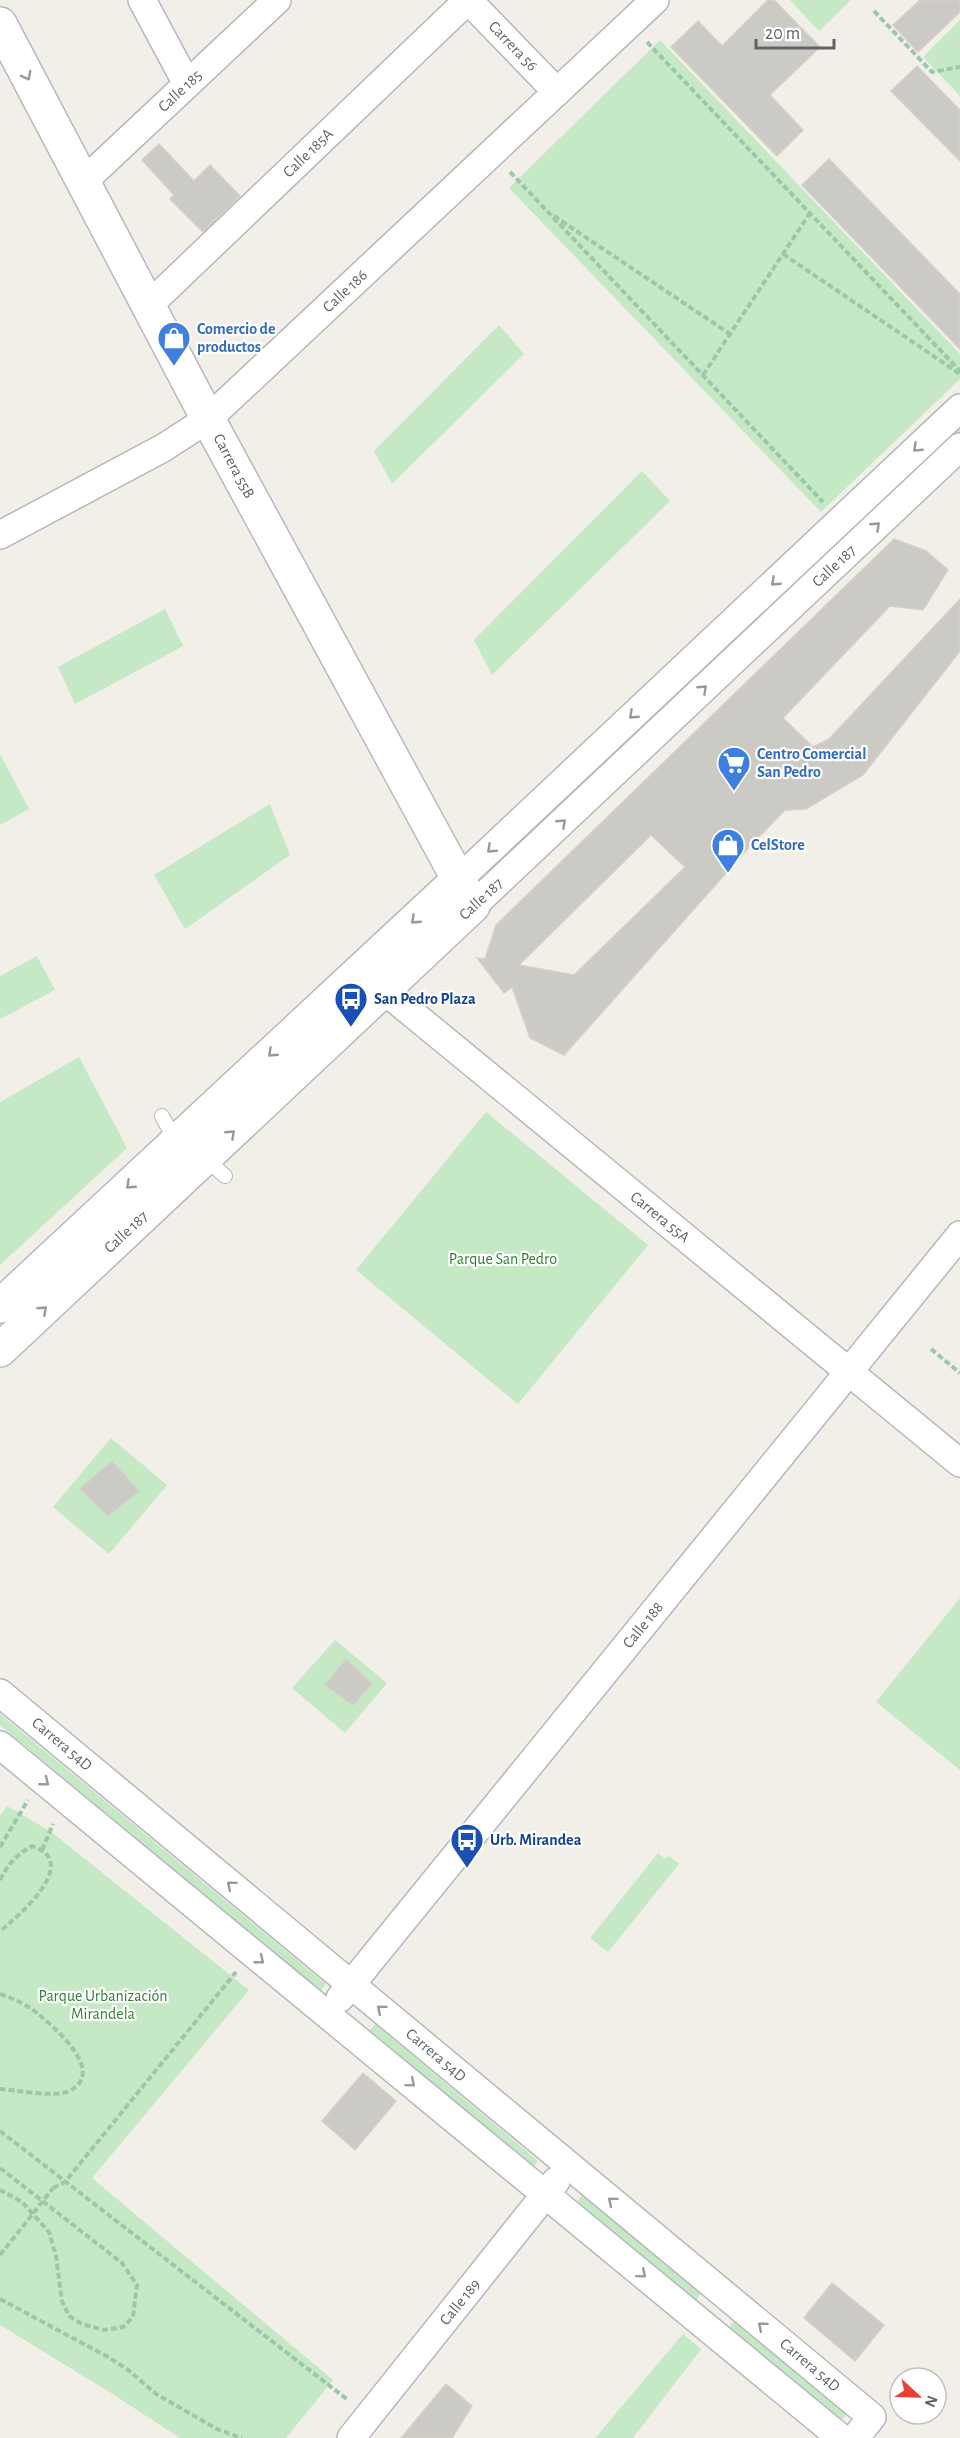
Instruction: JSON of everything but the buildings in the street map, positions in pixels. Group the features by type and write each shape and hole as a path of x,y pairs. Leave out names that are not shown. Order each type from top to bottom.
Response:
{"street":[{"path":"142,0 187,84"},
{"name":"Carrera 56","path":"468,0 557,92"},
{"name":"Calle 185A","path":"148,306 468,0"},
{"name":"Calle 186","path":"0,535 163,448 208,419 655,0"},
{"name":"Calle 185","path":"83,182 270,3"},
{"name":"Carrera 55B","path":"0,24 208,419 466,893"},
{"name":"Calle 187","path":"466,893 960,408"},
{"name":"Calle 187","path":"0,1306 169,1129 372,980 960,447"},
{"name":"Calle 187","path":"0,1350 215,1167 372,980"},
{"name":"Carrera 55A","path":"372,980 960,1463"},
{"name":"Calle 188","path":"327,2014 960,1236"},
{"name":"Carrera 54D","path":"0,1693 872,2417 855,2438"},
{"path":"0,1745 841,2438"},
{"name":"Calle 189","path":"351,2438 569,2166"},
{"path":"706,2327 730,2299"}],"path":[{"path":"874,11 932,72 960,67"},
{"path":"642,37 960,372"},
{"path":"506,167 831,510"},
{"path":"548,212 730,334"},
{"path":"703,375 810,213"},
{"path":"783,254 960,372"},
{"path":"932,1349 960,1373"},
{"path":"0,1847 41,1779"},
{"path":"0,1880 7,1865 32,1846 42,1850 49,1857 51,1869 38,1896 0,1931"},
{"path":"0,2255 53,2188 65,2182 252,1953"},
{"path":"0,1994 32,2010 54,2028 81,2060 82,2074 78,2084 68,2092 0,2089"},
{"path":"0,2131 369,2415"},
{"path":"0,2168 122,2263 137,2285 134,2317 123,2327 104,2330 82,2324 69,2316 62,2301 56,2256 49,2232 22,2202 0,2190"},
{"path":"0,2300 108,2357 166,2400 218,2429 242,2438"}],"green space":[{"path":"790,0 851,0 819,31"},
{"path":"960,20 960,96 923,57"},
{"path":"660,40 960,354 960,379 821,512 509,188"},
{"path":"499,325 524,354 392,484 374,451"},
{"path":"960,423 960,434 486,877 484,873"},
{"path":"642,471 670,501 492,675 474,640"},
{"path":"165,609 183,646 75,704 58,667"},
{"path":"0,754 29,809 0,825"},
{"path":"270,804 290,855 185,929 154,875"},
{"path":"37,956 55,990 0,1019 0,976"},
{"path":"79,1057 127,1148 0,1265 0,1102"},
{"name":"Parque San Pedro","path":"486,1112 648,1245 518,1404 356,1270"},
{"path":"111,1438 167,1485 109,1554 53,1507"},
{"path":"960,1598 960,1770 876,1702"},
{"path":"335,1640 387,1683 345,1733 292,1688"},
{"path":"0,1714 326,1984 321,1991 0,1725"},
{"name":"Parque Urbanización Mirandela","path":"7,1806 50,1831 249,1990 92,2178 333,2380 286,2438 180,2438 0,2325 0,1816"},
{"path":"658,1853 665,1859 669,1856 679,1864 608,1952 590,1938"},
{"path":"375,2024 538,2161 533,2167 370,2030"},
{"path":"583,2194 701,2293 695,2302 576,2203"},
{"path":"735,2320 847,2414 841,2421 728,2329"},
{"path":"683,2334 701,2349 633,2438 595,2438"}],"place":[{"name":"Comercio de productos","path":"174,367"},
{"name":"Centro Comercial San Pedro","path":"734,792"},
{"name":"CelStore","path":"728,874"},
{"name":"San Pedro Plaza","path":"351,1028"},
{"name":"Urb. Mirandea","path":"467,1869"}]}
